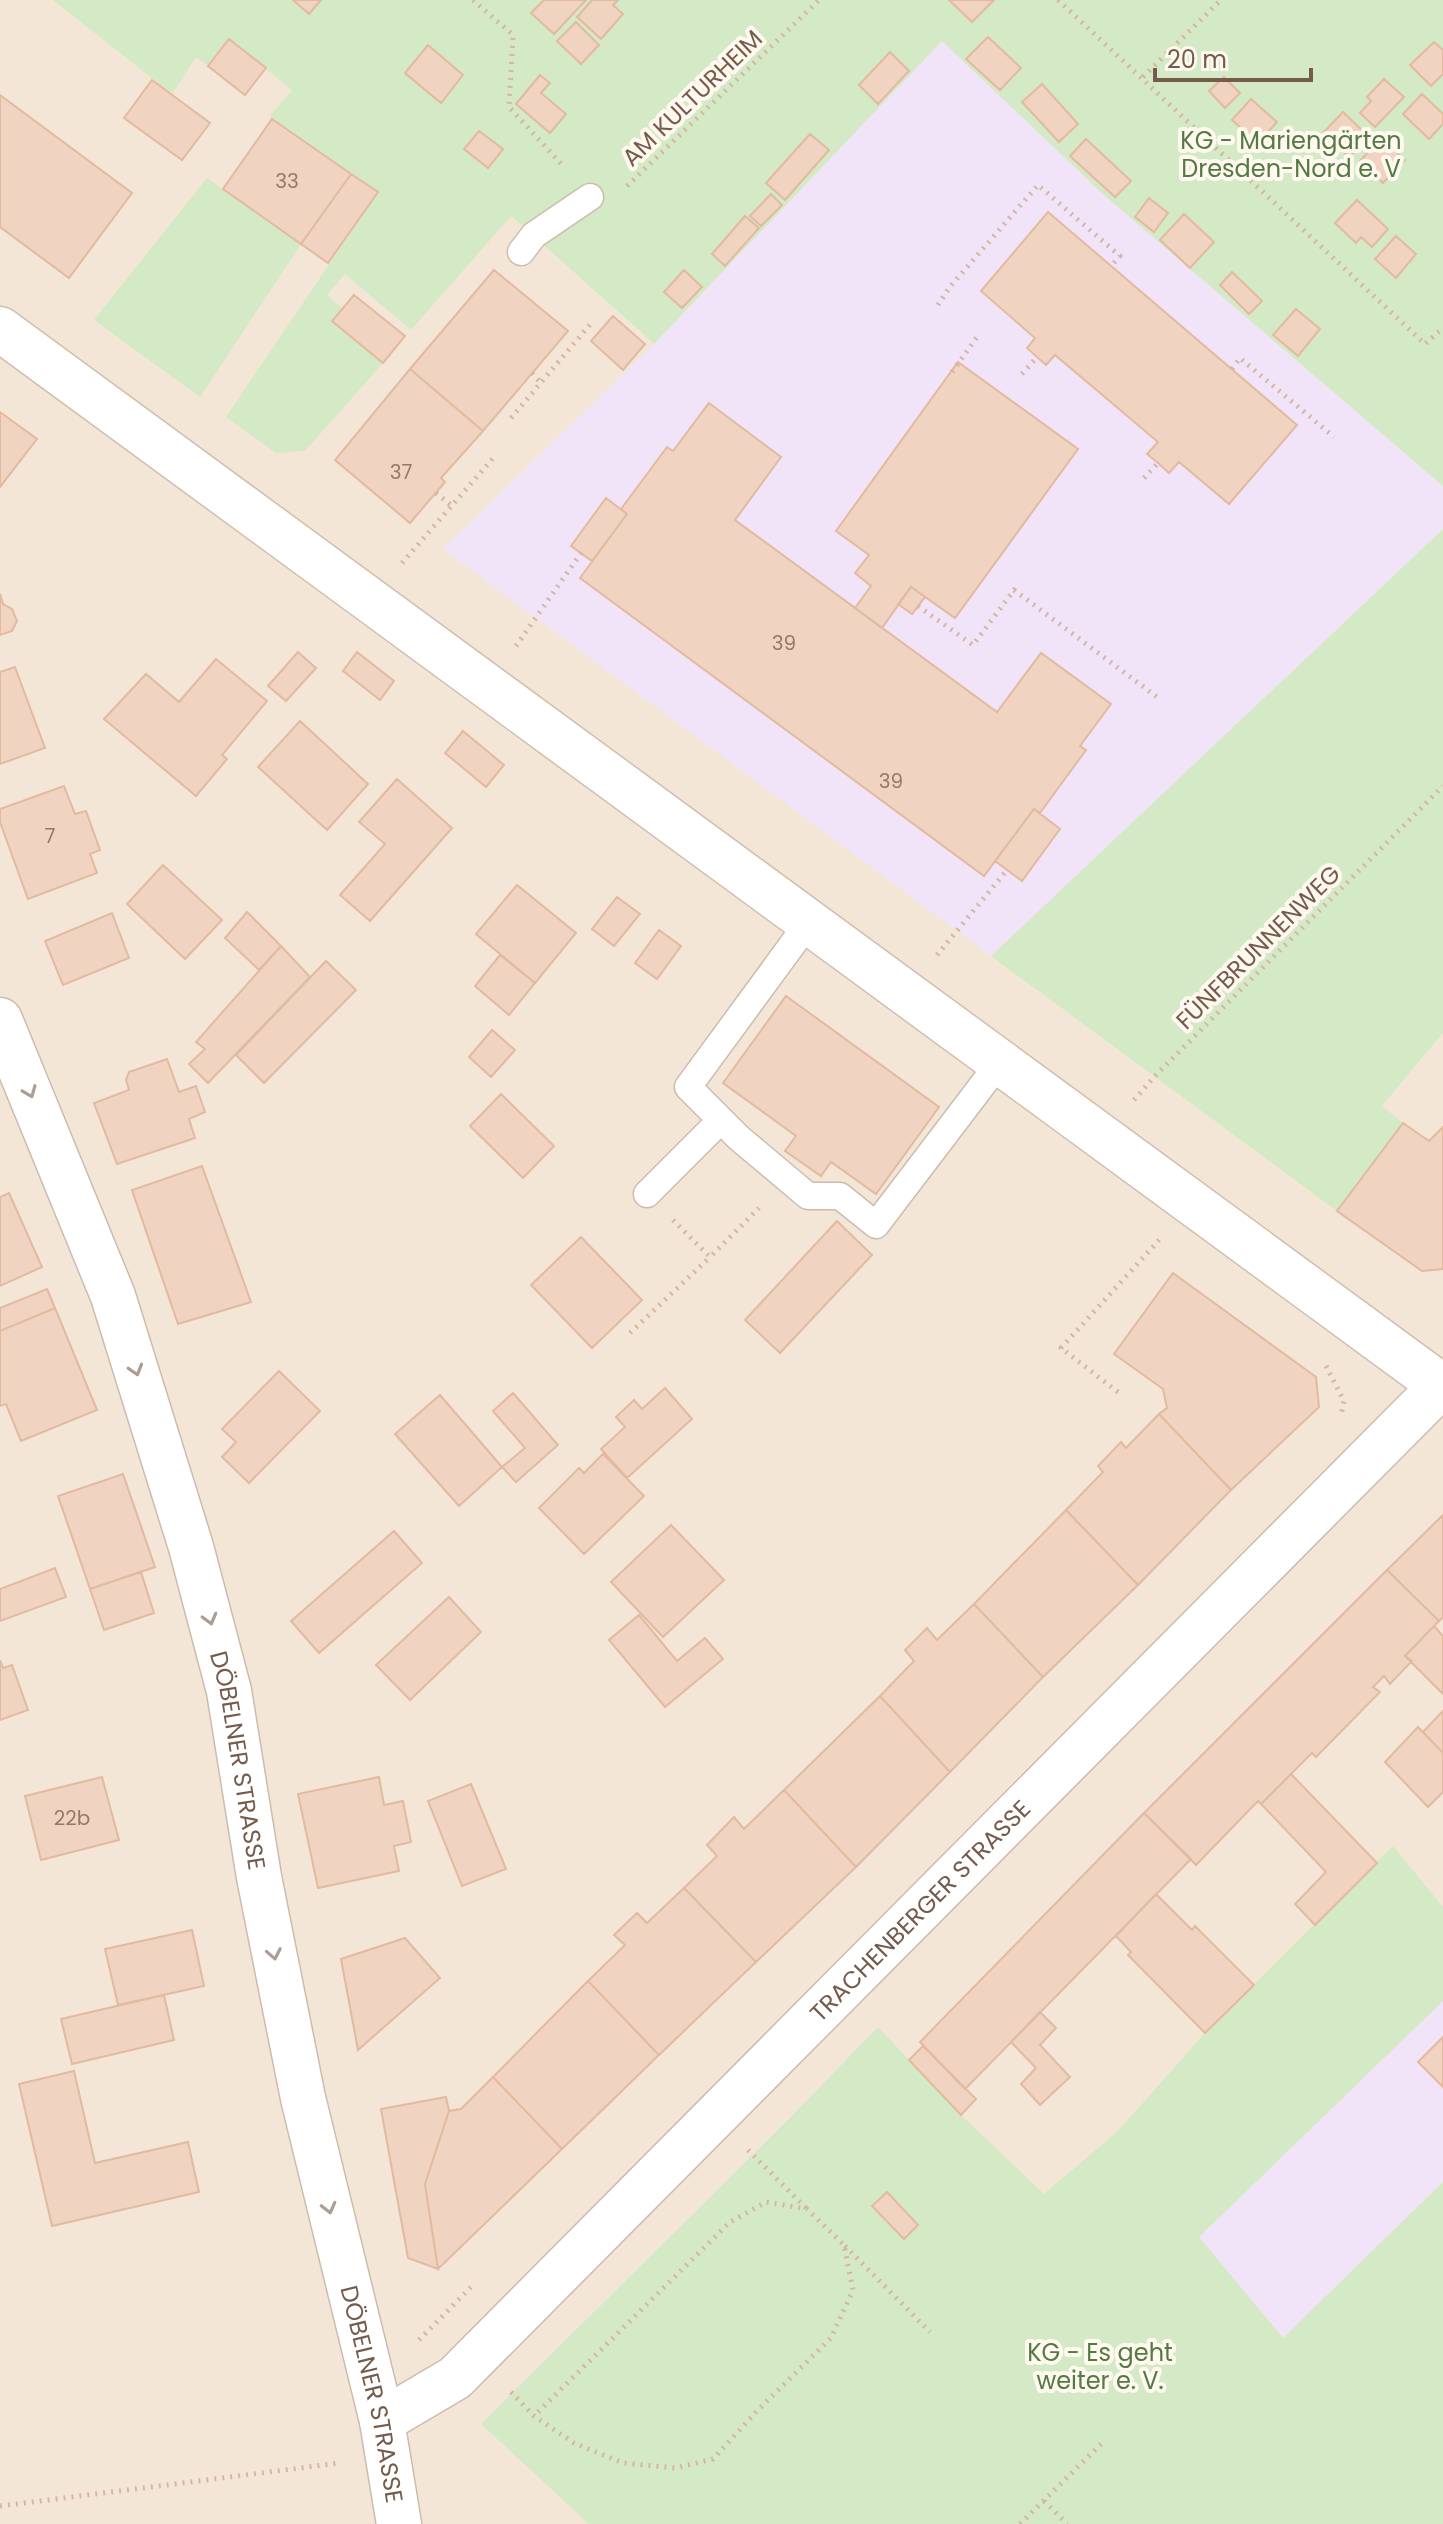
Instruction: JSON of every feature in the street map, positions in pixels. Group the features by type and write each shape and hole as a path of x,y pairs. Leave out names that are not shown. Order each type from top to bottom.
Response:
{"street":[{"path":"0,329 1442,1386"},
{"name":"DÖBELNER STRASSE","path":"0,1020 113,1296 191,1547 229,1691 259,1877 303,2098 385,2439 399,2524"},
{"name":"TRACHENBERGER STRASSE","path":"385,2439 455,2378 1442,1386"}],"lane":[{"path":"521,252 534,235 590,197"},
{"path":"809,922 688,1087 808,1196 840,1196 876,1225 1000,1062"},
{"path":"647,1194 721,1120"}],"path":[{"path":"473,0 513,35 509,107 590,197"},
{"name":"AM KULTURHEIM","path":"590,197 604,209 819,0"},
{"path":"1058,0 1425,344 1443,328"},
{"path":"1143,77 1221,0"},
{"path":"938,305 949,288 1038,185 1120,256 1111,266"},
{"path":"511,418 593,321"},
{"path":"952,372 977,337"},
{"path":"1022,374 1037,357"},
{"path":"1232,369 1240,358 1334,437"},
{"path":"532,373 540,382"},
{"path":"371,601 494,457"},
{"path":"1144,478 1158,463"},
{"path":"436,493 451,505"},
{"path":"528,629 581,553"},
{"path":"918,606 973,645 1014,590 1157,697"},
{"name":"FÜNFBRUNNENWEG","path":"1102,1137 1155,1076 1443,786"},
{"path":"906,993 1007,870"},
{"path":"630,1333 788,1179"},
{"path":"647,1194 710,1257"},
{"path":"1118,1392 1061,1348 1192,1204"},
{"path":"715,2116 930,2332"},
{"path":"534,2416 730,2222 766,2202 807,2209"},
{"path":"476,2357 534,2416 574,2443 623,2463 676,2468 713,2459 831,2338 853,2290 844,2245"},
{"path":"0,2506 385,2439"},
{"path":"1020,2524 1103,2442"},
{"path":"1044,2501 1067,2524"}],"shaded area":[{"path":"0,0 288,0 511,216 654,344 942,41 1443,486 1443,529 992,956 1316,1195 1382,1106 1443,1033 1443,2524 0,2524"},
{"path":"942,41 1105,196 1443,486 1443,529 991,956 443,549 654,344"},
{"path":"1443,2001 1443,2182 1283,2338 1199,2237"}],"green space":[{"name":"KG - Mariengärten Dresden-Nord e. V","path":"53,0 1443,0 1443,486 1105,196 942,41 654,344 511,216 411,330 345,274 327,295 343,309 333,322 383,363 305,451 276,453 226,417 378,192 272,119 270,116 292,90 229,39 208,66 196,57 172,94"},
{"path":"207,178 301,244 200,397 94,320"},
{"path":"1443,529 1443,1033 1382,1106 1403,1123 1337,1211 991,956"},
{"name":"KG - Es geht weiter e. V.","path":"1393,1846 1443,1907 1443,2001 1199,2237 1283,2338 1443,2182 1443,2524 589,2524 481,2424 878,2027 961,2115 1044,2194 1118,2131 1205,2033"}],"building":[{"path":"293,0 321,0 309,14"},
{"path":"544,0 586,0 554,34 531,13"},
{"path":"592,0 618,0 613,5 623,14 601,39 577,17"},
{"path":"949,0 994,0 972,22"},
{"path":"576,22 599,45 581,64 557,41"},
{"path":"988,37 1021,68 1000,90 966,59"},
{"path":"229,39 266,68 245,95 208,66"},
{"path":"1434,42 1443,50 1443,74 1431,86 1410,65"},
{"path":"428,45 463,75 441,103 405,73"},
{"path":"890,52 909,71 878,104 859,85"},
{"path":"540,75 550,83 541,93 566,114 550,133 516,104"},
{"path":"1224,77 1240,93 1225,108 1209,91"},
{"path":"1384,79 1404,97 1375,127 1360,113 1371,101 1367,97"},
{"path":"152,80 210,123 182,160 124,118"},
{"path":"1042,84 1078,124 1059,142 1022,102"},
{"path":"1422,94 1443,114 1443,124 1429,139 1403,114"},
{"path":"0,95 132,193 69,278 0,227"},
{"path":"1251,99 1277,122 1258,143 1232,120"},
{"path":"1343,112 1369,137 1349,157 1323,133"},
{"path":"272,119 351,174 301,244 223,189"},
{"path":"479,131 503,149 488,168 464,149"},
{"path":"810,134 829,150 785,200 766,183"},
{"path":"1381,138 1405,160 1383,183 1360,161"},
{"path":"1086,139 1131,181 1115,197 1070,156"},
{"path":"351,174 378,192 328,263 301,244"},
{"path":"771,194 782,205 761,226 750,216"},
{"path":"1149,198 1168,213 1154,232 1135,217"},
{"path":"1357,200 1388,229 1372,247 1361,237 1356,243 1335,223"},
{"path":"1048,212 1297,425 1229,504 1179,462 1169,473 1147,454 1158,442 1055,355 1046,365 1027,348 1035,338 981,291"},
{"path":"1184,214 1214,242 1190,268 1160,240"},
{"path":"745,216 759,228 725,266 712,254"},
{"path":"1396,236 1416,254 1396,278 1375,259"},
{"path":"494,270 568,331 483,431 410,369"},
{"path":"684,270 702,287 682,308 664,292"},
{"path":"1232,272 1262,301 1249,314 1220,285"},
{"path":"354,295 405,336 383,363 332,321"},
{"path":"1296,309 1320,329 1298,356 1273,335"},
{"path":"613,316 645,344 623,370 591,341"},
{"path":"958,362 1078,449 955,618 911,587 882,628 855,608 871,586 855,573 869,555 836,531"},
{"path":"410,369 483,431 441,478 445,482 410,523 335,460"},
{"path":"709,403 781,457 735,520 997,712 1041,653 1111,704 1080,746 1086,750 1040,813 1034,809 984,876 580,578 627,514 621,509 667,447 673,451"},
{"path":"0,412 37,439 0,487"},
{"path":"606,498 627,514 592,561 571,546"},
{"path":"911,587 925,597 912,614 898,604"},
{"path":"0,594 3,604 12,609 17,621 12,631 0,635"},
{"path":"298,652 316,668 286,701 268,686"},
{"path":"357,652 394,681 380,700 343,671"},
{"path":"216,659 267,701 222,755 227,759 196,796 104,719 146,674 179,702"},
{"path":"15,667 45,748 0,764 0,672"},
{"path":"300,721 368,784 327,830 258,767"},
{"path":"463,731 504,765 486,787 445,753"},
{"path":"397,779 452,828 370,921 340,895 385,844 359,822"},
{"path":"64,786 75,814 86,811 100,850 90,854 97,873 28,899 0,822 0,809"},
{"path":"1034,809 1060,829 1022,881 995,861"},
{"path":"163,865 222,920 185,959 127,904"},
{"path":"517,885 576,933 535,983 476,934"},
{"path":"617,897 640,914 614,946 592,929"},
{"path":"247,912 281,946 259,970 225,938"},
{"path":"112,913 129,958 63,985 45,941"},
{"path":"659,930 681,946 657,979 635,963"},
{"path":"281,946 310,977 208,1083 189,1064 205,1049 196,1042"},
{"path":"500,955 535,983 509,1015 475,986"},
{"path":"326,961 356,990 264,1083 236,1055"},
{"path":"786,996 939,1107 876,1194 831,1162 821,1176 785,1151 796,1136 723,1083"},
{"path":"492,1030 515,1050 491,1077 469,1057"},
{"path":"167,1059 179,1092 196,1086 205,1112 189,1119 195,1138 117,1164 94,1103 129,1090 126,1080 129,1072"},
{"path":"501,1094 554,1146 523,1178 470,1126"},
{"path":"1403,1123 1429,1141 1443,1127 1443,1269 1422,1271 1337,1211"},
{"path":"202,1166 251,1302 178,1324 132,1190"},
{"path":"9,1193 42,1267 0,1286 0,1197"},
{"path":"837,1221 872,1255 780,1353 745,1320"},
{"path":"581,1237 642,1300 592,1348 531,1285"},
{"path":"1173,1273 1316,1377 1319,1407 1231,1490 1159,1414 1167,1408 1163,1389 1114,1354"},
{"path":"47,1289 55,1308 0,1331 0,1308"},
{"path":"55,1308 97,1410 21,1441 6,1404 0,1406 0,1331"},
{"path":"279,1371 320,1411 249,1483 222,1457 236,1442 222,1429"},
{"path":"665,1388 692,1419 627,1478 601,1449 625,1427 616,1417 634,1400 642,1409"},
{"path":"513,1393 558,1445 516,1482 502,1467 525,1448 493,1411"},
{"path":"440,1395 502,1467 459,1506 395,1434"},
{"path":"1159,1414 1231,1490 1138,1585 1066,1510 1103,1472 1098,1466 1121,1442 1126,1448"},
{"path":"603,1454 644,1496 584,1554 539,1508 579,1468 584,1473"},
{"path":"123,1474 155,1567 90,1589 58,1496"},
{"path":"1066,1510 1138,1585 1043,1677 974,1604"},
{"path":"1443,1515 1443,1617 1439,1621 1387,1570"},
{"path":"671,1525 724,1580 663,1637 611,1582"},
{"path":"394,1531 422,1563 319,1653 291,1621"},
{"path":"55,1568 66,1597 0,1621 0,1589"},
{"path":"1387,1570 1439,1621 1405,1656 1412,1661 1390,1684 1384,1676 1373,1687 1380,1692 1316,1757 1312,1753 1261,1804 1258,1801 1196,1865 1144,1813"},
{"path":"141,1572 154,1613 104,1630 90,1589"},
{"path":"449,1597 481,1632 410,1700 376,1665"},
{"path":"974,1604 1043,1677 950,1772 880,1696 914,1661 905,1650 927,1628 937,1640"},
{"path":"639,1615 677,1661 705,1638 723,1659 665,1707 609,1640"},
{"path":"1434,1626 1443,1636 1443,1694 1405,1656"},
{"path":"0,1660 3,1668 12,1665 28,1710 0,1720"},
{"path":"880,1696 950,1772 856,1867 784,1790"},
{"path":"1443,1711 1443,1753 1423,1732"},
{"path":"1418,1727 1443,1753 1443,1792 1428,1807 1385,1762"},
{"path":"1291,1774 1377,1863 1315,1925 1295,1904 1326,1872 1261,1804"},
{"path":"102,1777 119,1840 41,1860 25,1796"},
{"path":"379,1777 384,1805 403,1801 411,1842 394,1846 399,1871 318,1888 298,1794"},
{"path":"471,1784 506,1869 462,1886 428,1801"},
{"path":"784,1790 856,1867 756,1962 684,1888 717,1856 707,1845 734,1817 744,1829"},
{"path":"1144,1813 1191,1859 965,2089 920,2042"},
{"path":"684,1888 756,1962 659,2055 588,1981 625,1945 614,1935 637,1913 647,1923"},
{"path":"1156,1894 1192,1930 1195,1926 1254,1985 1205,2033 1128,1955 1131,1952 1116,1936"},
{"path":"192,1930 204,1986 118,2005 105,1949"},
{"path":"405,1938 440,1978 358,2050 341,1959"},
{"path":"588,1981 659,2055 562,2149 493,2077"},
{"path":"164,1995 174,2040 72,2064 61,2019"},
{"path":"1040,2012 1056,2028 1040,2045 1070,2077 1040,2105 1021,2084 1036,2068 1011,2042"},
{"path":"1443,2037 1443,2087 1418,2062"},
{"path":"923,2046 976,2099 961,2115 909,2060"},
{"path":"74,2071 95,2163 188,2142 199,2192 52,2226 19,2084"},
{"path":"493,2077 562,2149 438,2269 425,2184 449,2111 461,2109"},
{"path":"446,2097 449,2111 425,2184 438,2269 408,2258 381,2109"},
{"path":"887,2192 918,2225 904,2239 872,2206"}]}
